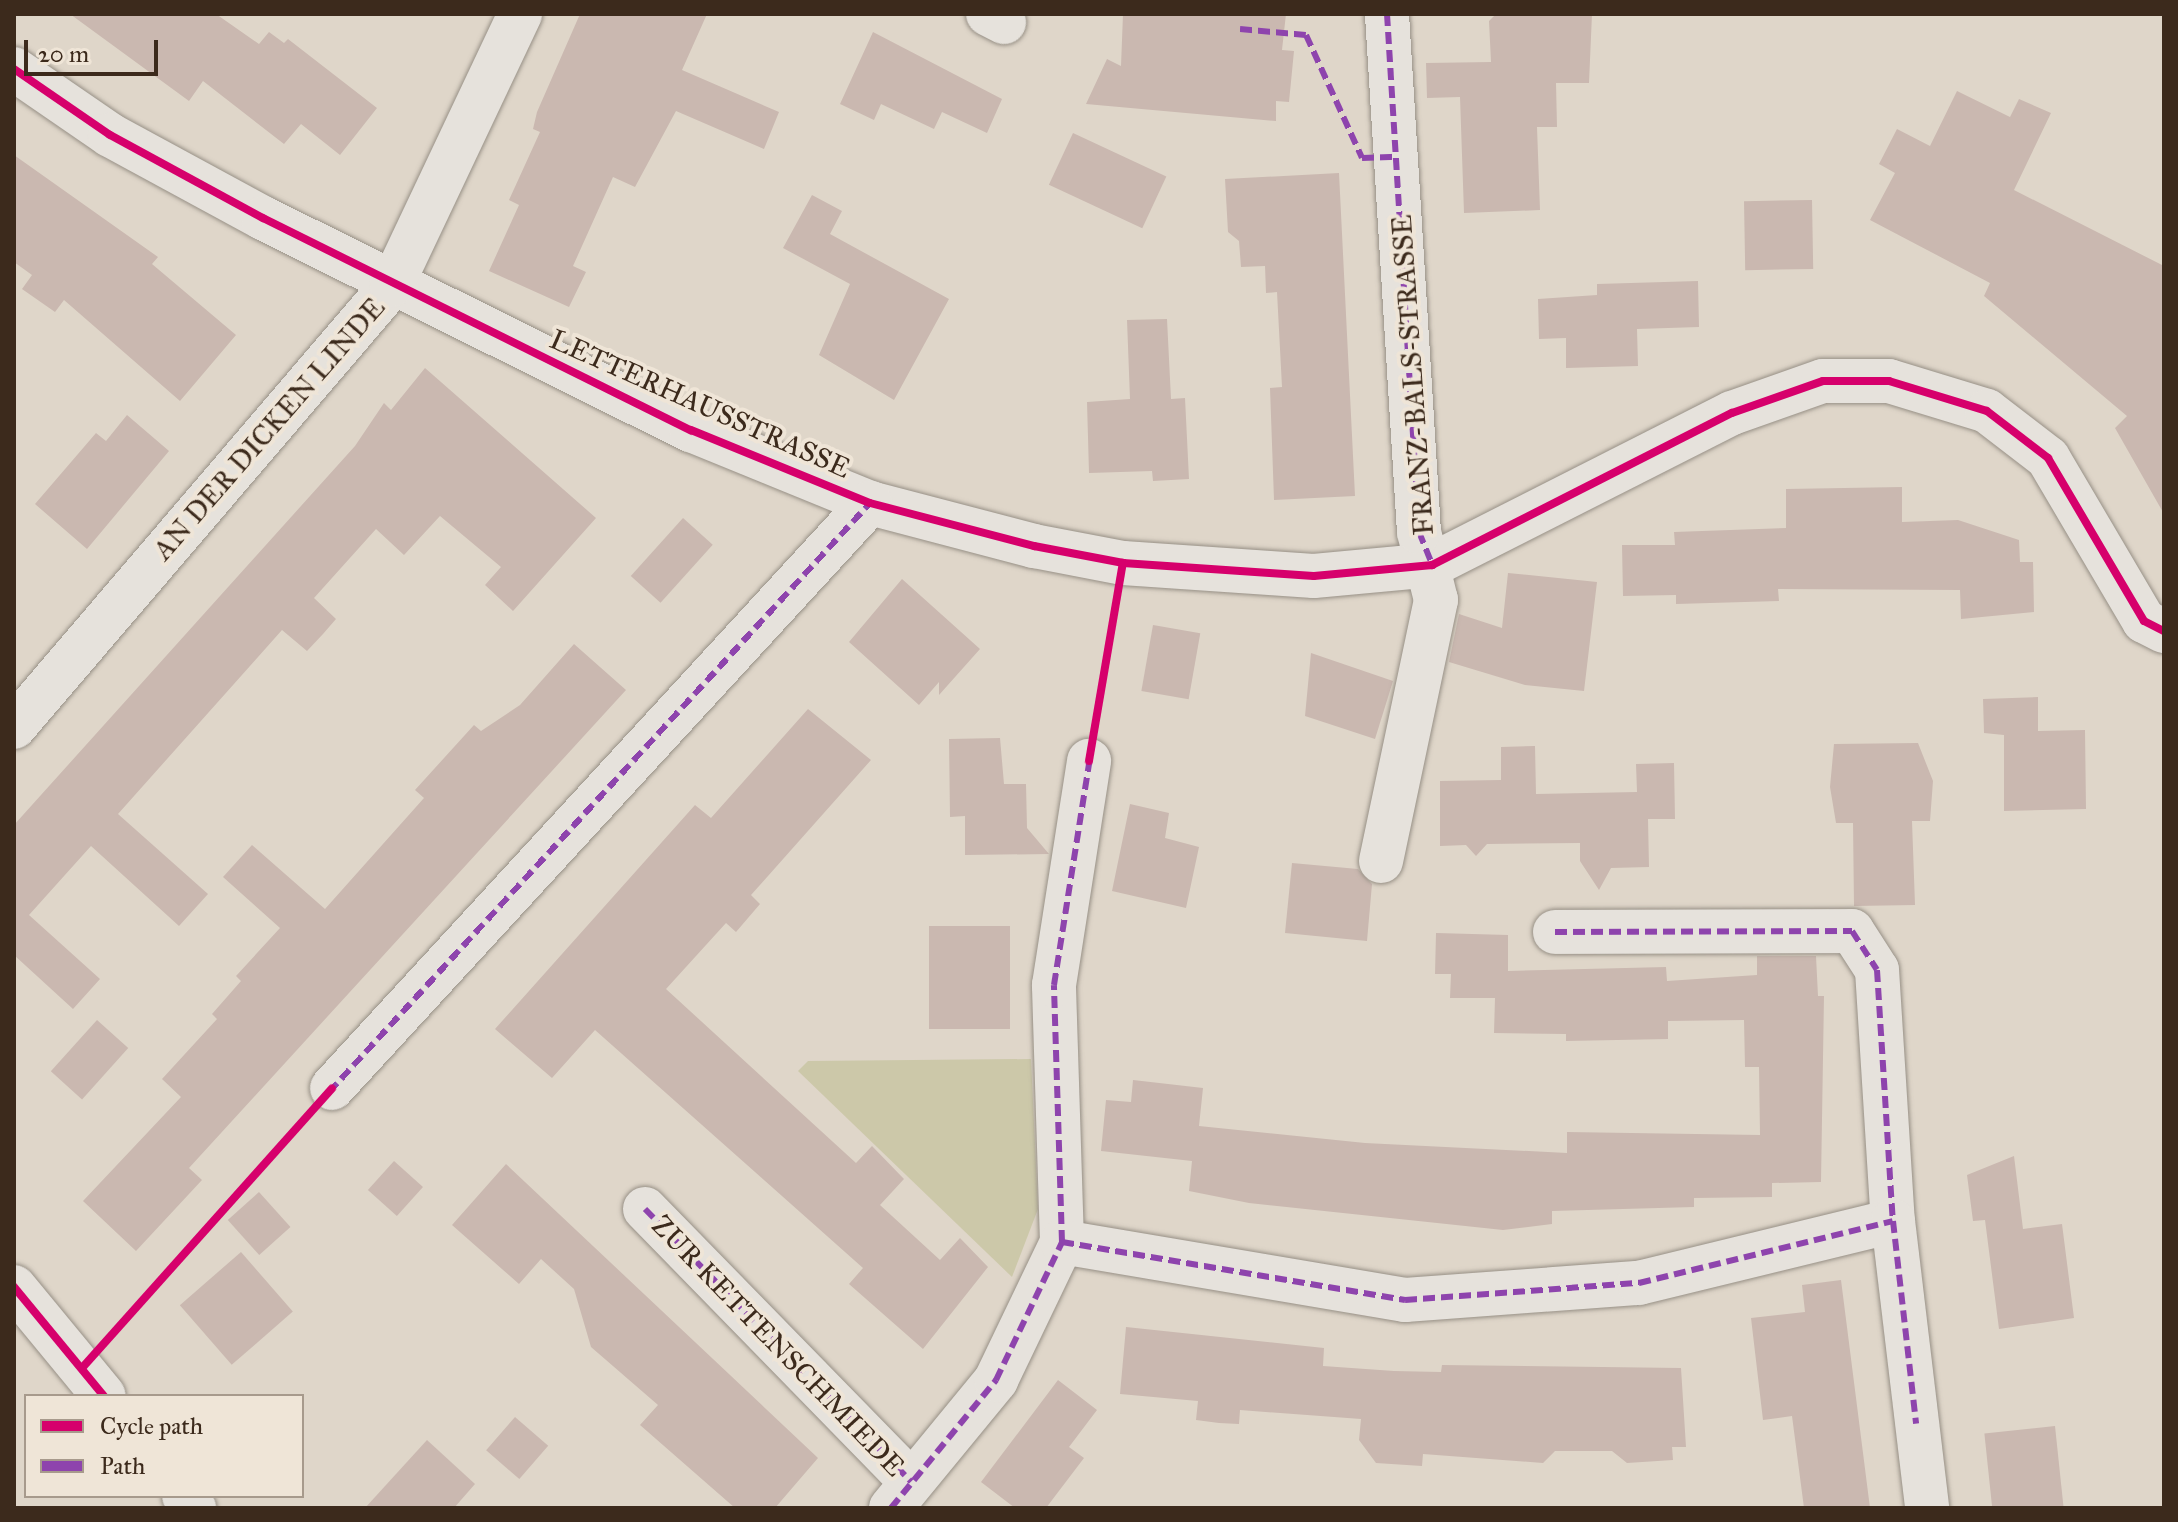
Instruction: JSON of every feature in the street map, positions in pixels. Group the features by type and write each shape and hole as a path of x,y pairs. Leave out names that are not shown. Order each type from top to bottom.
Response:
{"street":[{"name":"AN DER DICKEN LINDE","path":"14,727 392,285 520,14"},
{"name":"FRANZ-BALS-STRASSE","path":"1387,14 1419,532 1432,565 1732,413 1823,381 1889,381 1987,411 2048,458 2144,621 2164,631"},
{"name":"LETTERHAUSSTRASSE","path":"14,69 110,135 392,285 691,430 870,503 1123,563 1314,576 1432,565"},
{"name":"LETTERHAUSSTRASSE","path":"332,1088 870,503"},
{"path":"1381,861 1436,600 1432,565"},
{"name":"ZUR KETTENSCHMIEDE","path":"645,1209 901,1495 996,1380 1062,1242 1054,985 1089,761"},
{"path":"1555,932 1852,931 1877,970 1893,1221 1927,1508"},
{"path":"1062,1242 1405,1300 1639,1283 1893,1221"},
{"path":"15,1292 102,1394"}],"shaded area":[{"path":"1031,1059 1038,1209 1012,1277 798,1071 808,1061"}],"building":[{"path":"70,14 216,14 259,44 269,32 284,43 288,39 377,108 340,155 301,124 284,144 203,81 189,101"},
{"path":"580,14 707,14 682,70 779,112 764,149 676,111 635,187 613,177 573,266 586,272 569,307 489,271 519,205 509,200 540,132 533,129 537,112"},
{"path":"1123,14 1286,14 1282,50 1294,51 1289,102 1276,101 1276,121 1086,104 1107,59 1121,66"},
{"path":"1496,14 1592,14 1589,83 1556,83 1557,127 1537,127 1540,210 1464,213 1460,97 1427,98 1426,63 1491,62 1489,21"},
{"path":"873,32 1002,99 987,133 942,112 934,129 881,104 874,120 840,104"},
{"path":"1957,91 2010,117 2019,99 2051,113 2014,190 2164,266 2164,514 2115,428 2127,416 1984,296 1990,283 1870,220 1895,173 1879,164 1897,129 1930,146"},
{"path":"1073,133 1166,177 1142,228 1049,185"},
{"path":"14,155 158,257 152,264 236,335 180,401 64,300 55,312 22,289 32,275 14,262"},
{"path":"1339,173 1355,496 1274,500 1270,388 1282,387 1277,292 1266,293 1265,266 1241,267 1239,241 1228,232 1225,179"},
{"path":"812,195 842,211 830,234 949,299 894,400 819,355 850,284 783,248"},
{"path":"1812,200 1813,269 1745,270 1744,201"},
{"path":"1698,281 1699,327 1637,329 1638,366 1566,368 1566,338 1539,339 1538,299 1597,295 1597,284"},
{"path":"1167,319 1171,399 1185,398 1189,479 1153,481 1152,471 1089,473 1087,402 1130,399 1127,320"},
{"path":"425,368 596,518 513,611 485,585 501,567 440,516 404,555 376,529 314,598 336,619 323,634 307,651 282,630 118,814 208,894 179,926 91,846 29,915 100,979 73,1009 14,955 14,825 355,446 384,403 391,410"},
{"path":"127,415 169,451 87,549 35,504 96,433 106,441"},
{"path":"1902,487 1902,522 1958,520 2019,540 2020,562 2033,562 2034,612 1961,619 1960,590 1778,589 1779,601 1676,604 1676,595 1623,596 1622,545 1675,545 1674,532 1786,528 1786,489"},
{"path":"683,518 713,545 661,603 631,576"},
{"path":"1508,573 1597,582 1584,691 1525,685 1449,662 1459,614 1502,628"},
{"path":"902,579 980,649 939,695 939,682 919,705 849,642"},
{"path":"1153,625 1200,633 1189,699 1141,691"},
{"path":"574,644 626,690 189,1168 202,1180 136,1251 83,1201 181,1097 162,1079 217,1019 212,1014 241,981 236,976 280,928 223,877 252,845 325,909 424,798 415,790 474,725 481,731 520,705"},
{"path":"1311,653 1393,681 1375,739 1305,716"},
{"path":"2038,697 2038,731 2085,730 2086,809 2004,811 2004,735 1984,733 1983,699"},
{"path":"808,709 871,760 751,895 760,904 736,932 726,923 666,989 856,1163 872,1146 904,1179 880,1205 940,1260 960,1238 988,1267 923,1349 849,1284 863,1268 595,1030 552,1078 495,1029 695,805 711,818"},
{"path":"1000,738 1004,784 1026,784 1027,828 1049,854 965,855 965,816 950,817 949,739"},
{"path":"1918,743 1933,781 1930,821 1912,821 1915,905 1854,906 1853,823 1836,823 1830,787 1834,744"},
{"path":"1535,746 1536,794 1637,792 1636,764 1674,763 1675,819 1648,819 1649,867 1611,868 1599,890 1580,861 1580,843 1487,844 1476,856 1466,845 1440,846 1440,781 1501,780 1501,747"},
{"path":"1130,804 1169,813 1165,838 1199,847 1186,908 1112,891"},
{"path":"1292,863 1358,869 1372,884 1367,941 1285,933"},
{"path":"929,926 1010,926 1010,1029 929,1029"},
{"path":"1436,933 1508,935 1508,971 1666,967 1667,981 1757,975 1757,956 1816,956 1818,996 1824,996 1821,1182 1772,1183 1772,1197 1694,1198 1694,1207 1552,1211 1552,1224 1503,1230 1249,1203 1189,1191 1192,1161 1101,1151 1106,1100 1131,1102 1133,1080 1203,1088 1199,1126 1365,1143 1567,1153 1567,1132 1760,1135 1759,1067 1745,1067 1744,1020 1668,1021 1668,1039 1566,1041 1566,1034 1494,1033 1495,998 1450,998 1451,974 1435,974"},
{"path":"97,1020 128,1048 82,1099 51,1071"},
{"path":"2014,1156 2023,1229 2062,1224 2074,1318 1999,1329 1985,1220 1973,1221 1967,1175"},
{"path":"394,1161 423,1187 397,1216 368,1190"},
{"path":"506,1164 818,1458 775,1508 735,1508 640,1425 658,1405 591,1347 574,1289 541,1259 519,1284 452,1225"},
{"path":"259,1192 290,1227 259,1255 228,1220"},
{"path":"241,1252 293,1312 232,1365 180,1305"},
{"path":"1841,1280 1870,1508 1804,1508 1792,1416 1763,1420 1751,1318 1805,1312 1802,1285"},
{"path":"1126,1327 1324,1348 1323,1366 1441,1372 1442,1365 1681,1368 1686,1447 1672,1447 1673,1460 1627,1463 1612,1451 1555,1451 1543,1463 1423,1454 1422,1466 1376,1463 1359,1440 1361,1419 1240,1410 1239,1424 1219,1423 1196,1420 1198,1401 1120,1394"},
{"path":"1058,1380 1097,1410 1069,1447 1084,1458 1046,1508 1015,1508 981,1482"},
{"path":"515,1417 548,1446 519,1479 486,1450"},
{"path":"2055,1426 2064,1508 1992,1508 1984,1433"},
{"path":"427,1440 475,1484 454,1508 365,1508"}],"marked path":[{"path":"1387,14 1419,532 1432,565"},
{"path":"1240,29 1306,35 1362,158 1397,157"},
{"path":"329,1092 870,503"},
{"path":"1062,1242 1054,985 1090,757"},
{"path":"1555,932 1852,931 1877,970 1893,1221"},
{"path":"645,1209 911,1482"},
{"path":"891,1508 996,1380 1062,1242 1405,1300 1639,1283 1893,1221 1916,1424"}],"cycle path":[{"path":"14,69 110,135 263,218 691,430 870,503 1034,546 1123,563 1314,576 1432,565 1732,413 1823,381 1889,381 1987,411 2048,458 2144,621 2164,631"},
{"path":"1089,761 1123,563"},
{"path":"82,1368 332,1088"},
{"path":"14,1287 102,1394"}]}
